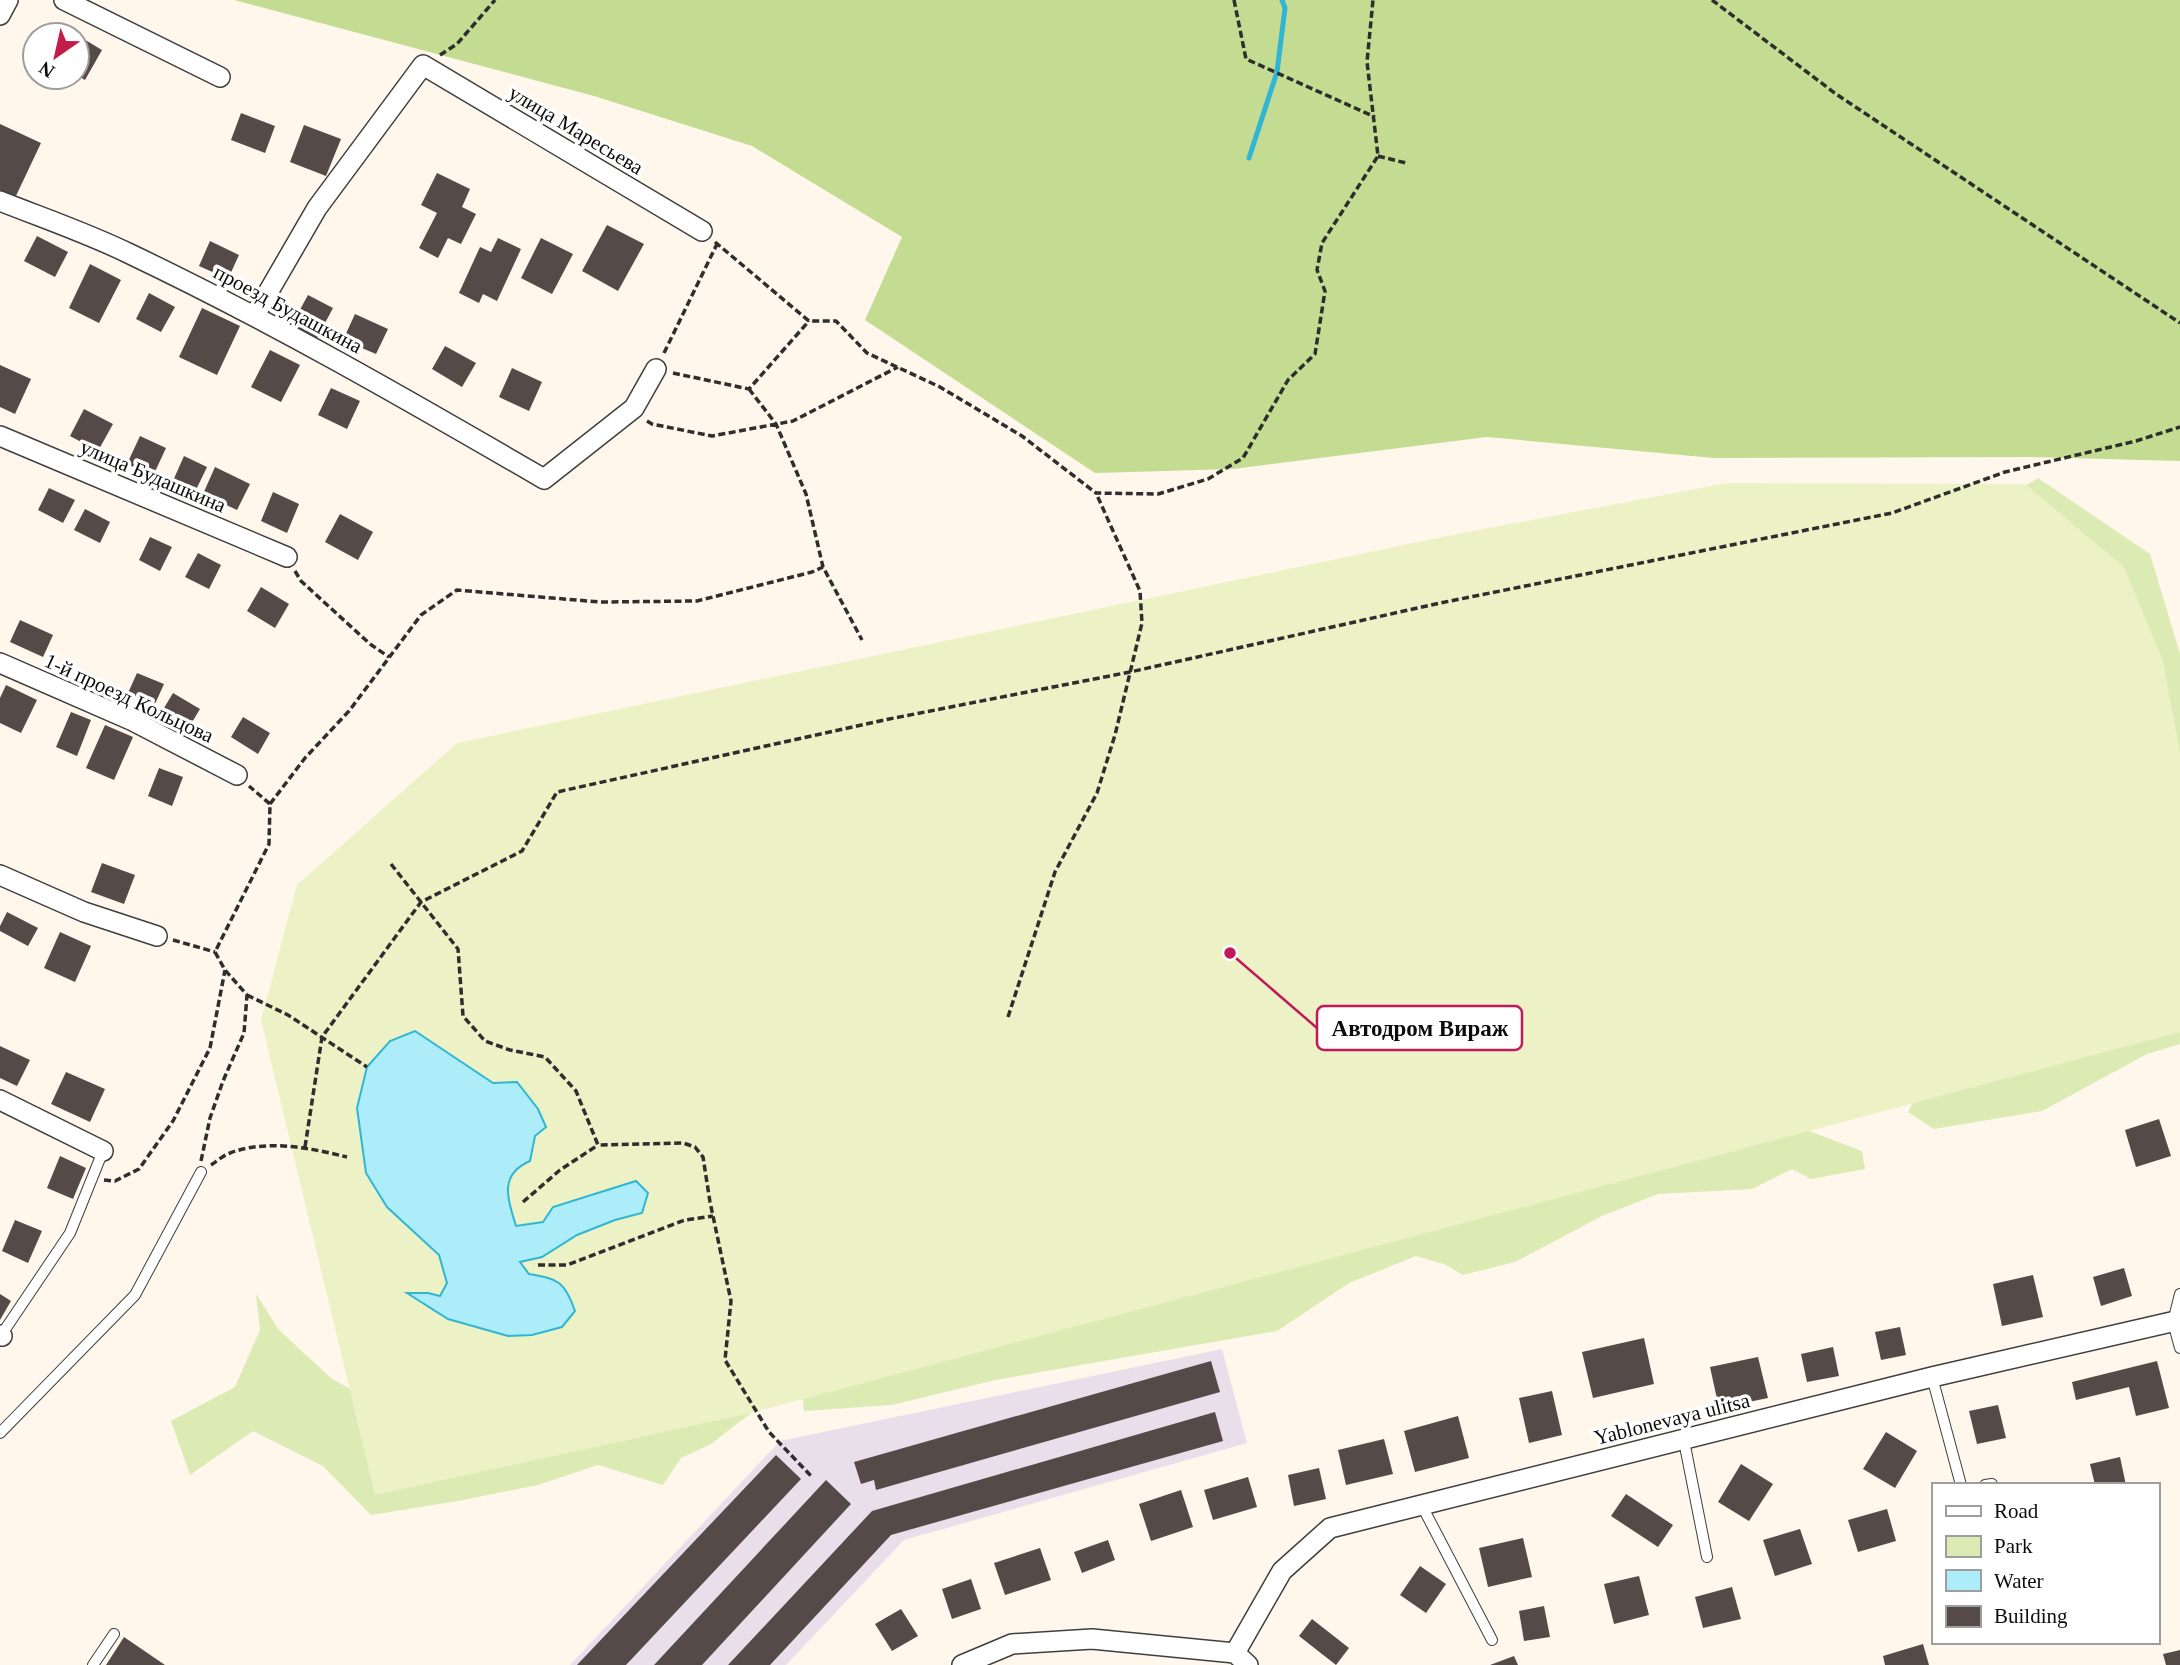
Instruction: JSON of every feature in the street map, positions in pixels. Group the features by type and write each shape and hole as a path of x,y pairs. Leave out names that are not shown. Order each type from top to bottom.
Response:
{"street":[{"path":"0,15 8,0"},
{"path":"64,0 220,77"},
{"name":"улица Маресьева","path":"255,315 317,208 423,65 710,238"},
{"name":"проезд Будашкина","path":"0,201 125,252 255,315 544,479 629,412"},
{"path":"629,412 634,408 656,369"},
{"name":"улица Будашкина","path":"0,436 288,557"},
{"name":"1-й проезд Кольцова","path":"0,663 133,721 237,775"},
{"path":"0,875 84,912 157,936"},
{"path":"0,1100 103,1151"},
{"name":"Yablonevaya ulitsa","path":"1241,1659 1282,1571 1330,1528 1932,1377 2177,1321"},
{"path":"962,1665 1013,1644 1092,1639 1241,1659"}],"lane":[{"path":"1,1336 70,1233 103,1151"},
{"path":"0,1433 135,1295 201,1172"},
{"path":"2180,1294 2177,1321 2180,1348"},
{"path":"1932,1377 1960,1483"},
{"path":"1684,1440 1707,1557"},
{"path":"1421,1504 1492,1640"},
{"path":"93,1665 114,1634"}],"path":[{"path":"457,44 495,0"},
{"path":"1234,0 1247,59 1375,117"},
{"path":"1096,493 1158,494 1208,479 1243,458 1288,380 1315,354 1325,291 1317,270 1322,243 1378,156 1367,62 1373,0"},
{"path":"1712,0 1836,94 2180,323"},
{"path":"1378,156 1406,163"},
{"path":"862,640 823,567 806,494 776,424 749,389 656,369 710,238 809,321 836,321 867,353 940,387 1023,436 1096,493 1140,590 1142,624 1115,735 1097,793 1055,872 1008,1017"},
{"path":"749,389 809,321"},
{"path":"629,412 652,424 712,436 793,421 898,367"},
{"path":"306,1147 322,1037 421,902 522,851 557,792 884,720 1130,672 1453,600 1892,513 2005,472 2180,428"},
{"path":"288,557 300,581 370,644 389,657"},
{"path":"215,952 269,844 270,804 306,758 349,711 421,615 457,590 600,602 696,601 823,567"},
{"path":"237,775 270,804"},
{"path":"391,864 457,949 463,1016 485,1041 510,1050 545,1057 576,1091 598,1145"},
{"path":"157,936 215,952 225,970 247,995 288,1015 367,1067"},
{"path":"92,1180 115,1181 139,1169 173,1121 210,1048 225,970"},
{"path":"201,1172 201,1155 211,1118 223,1081 244,1033 247,995"},
{"path":"523,1202 560,1170 598,1145 683,1143 695,1147 703,1157 731,1301 725,1360 769,1432 813,1478"},
{"path":"201,1172 230,1153 268,1146 306,1147 347,1157"},
{"path":"538,1265 567,1265 685,1220 713,1216"}],"shaded area":[{"path":"1222,1349 1247,1443 904,1540 786,1665 570,1665 780,1441"}],"green space":[{"path":"234,0 2180,0 2180,461 2032,457 1714,458 1487,437 1233,469 1095,473 865,320 902,237 752,146 594,96"},
{"path":"2038,478 2150,554 2180,654 2180,1044 2147,1054 2042,1111 1934,1129 1908,1112 1928,1073 1992,507"},
{"path":"1727,483 2025,484 2124,567 2163,661 2180,753 2180,1032 751,1413 375,1495 261,1020 297,885 457,743 1442,537"},
{"path":"1809,1131 1862,1151 1865,1169 1811,1179 1792,1169 1752,1189 1658,1194 1602,1216 1515,1262 1463,1275 1444,1264 1416,1256 1349,1283 1277,1331 995,1380 892,1405 804,1411 801,1375 1718,1139"},
{"path":"256,1294 279,1330 331,1378 411,1423 751,1413 711,1444 681,1458 663,1485 598,1465 538,1485 371,1515 323,1466 253,1431 190,1475 171,1421 235,1387 260,1330"}],"water":[{"path":"415,1031 493,1083 517,1082 538,1109 546,1127 535,1136 530,1161 513,1173 509,1181 508,1197 516,1226 543,1222 553,1207 636,1181 648,1193 642,1213 577,1235 542,1257 520,1262 529,1274 554,1280 568,1294 575,1311 562,1327 532,1335 508,1336 448,1319 407,1293 440,1296 447,1283 439,1255 387,1207 366,1173 357,1108 367,1067 390,1041"}],"building":[{"path":"91,43 102,50 91,69"},
{"path":"241,113 275,126 265,153 231,140"},
{"path":"0,124 41,143 15,198 0,191"},
{"path":"304,125 341,139 326,176 290,162"},
{"path":"437,173 470,189 462,207 476,214 461,244 448,238 438,258 419,248 437,213 421,205"},
{"path":"607,225 644,244 618,291 582,271"},
{"path":"37,236 68,252 55,277 24,261"},
{"path":"498,238 521,249 497,301 483,294 479,303 459,293 480,247 491,252"},
{"path":"541,238 573,254 552,294 521,278"},
{"path":"210,241 239,255 228,279 199,266"},
{"path":"90,264 121,280 99,323 69,308"},
{"path":"149,293 175,307 161,332 136,319"},
{"path":"308,295 333,308 316,340 291,326"},
{"path":"202,308 240,326 217,375 179,357"},
{"path":"355,314 388,329 376,354 343,340"},
{"path":"445,346 476,363 462,387 432,369"},
{"path":"270,350 300,365 281,402 251,387"},
{"path":"0,365 31,379 15,414 0,407"},
{"path":"512,368 542,382 529,411 499,397"},
{"path":"331,388 360,401 347,429 318,415"},
{"path":"84,409 113,424 98,451 70,436"},
{"path":"140,436 166,448 153,476 127,464"},
{"path":"184,456 207,467 194,494 172,483"},
{"path":"215,467 250,484 237,510 203,494"},
{"path":"49,488 75,500 63,523 38,510"},
{"path":"273,492 299,504 287,533 261,521"},
{"path":"85,509 110,522 100,543 74,530"},
{"path":"340,514 373,532 358,560 325,542"},
{"path":"150,537 172,547 160,571 139,560"},
{"path":"198,553 221,565 209,589 185,577"},
{"path":"261,587 289,604 275,628 247,611"},
{"path":"20,620 53,635 43,657 10,642"},
{"path":"137,673 164,684 155,704 128,693"},
{"path":"6,685 37,700 21,733 0,723 0,698"},
{"path":"173,693 200,709 188,729 161,713"},
{"path":"71,712 91,720 77,756 56,747"},
{"path":"243,717 270,733 258,754 231,737"},
{"path":"105,725 133,737 114,780 86,768"},
{"path":"159,768 183,777 172,806 148,796"},
{"path":"102,863 135,875 124,904 91,892"},
{"path":"7,912 38,928 28,946 0,931"},
{"path":"60,932 91,946 75,982 44,968"},
{"path":"0,1046 30,1060 17,1086 0,1078"},
{"path":"66,1072 105,1089 90,1122 51,1104"},
{"path":"2159,1119 2171,1156 2136,1167 2125,1130"},
{"path":"60,1156 86,1168 73,1199 47,1188"},
{"path":"15,1220 42,1231 28,1263 2,1251"},
{"path":"2124,1268 2132,1296 2101,1306 2093,1277"},
{"path":"2033,1275 2043,1317 2002,1326 1993,1284"},
{"path":"0,1294 11,1301 0,1320"},
{"path":"1900,1327 1906,1355 1881,1360 1875,1332"},
{"path":"1644,1338 1654,1384 1593,1398 1582,1352"},
{"path":"1833,1347 1839,1376 1807,1382 1801,1354"},
{"path":"1758,1357 1768,1398 1719,1408 1710,1367"},
{"path":"1211,1361 1220,1392 876,1490 874,1480 861,1484 854,1462"},
{"path":"2157,1361 2169,1408 2136,1416 2129,1387 2076,1400 2072,1382"},
{"path":"1552,1391 1562,1435 1529,1443 1519,1398"},
{"path":"1998,1405 2006,1438 1977,1444 1969,1411"},
{"path":"1215,1412 1223,1441 891,1535 770,1665 728,1665 872,1511"},
{"path":"1458,1416 1469,1458 1415,1472 1404,1431"},
{"path":"1886,1432 1917,1451 1895,1488 1863,1469"},
{"path":"1384,1439 1393,1474 1346,1485 1338,1450"},
{"path":"776,1455 801,1479 626,1665 577,1665"},
{"path":"2120,1457 2126,1483 2095,1483 2090,1464"},
{"path":"1741,1464 1773,1484 1749,1521 1718,1502"},
{"path":"1319,1468 1326,1499 1294,1506 1288,1475"},
{"path":"1248,1477 1257,1507 1213,1520 1204,1490"},
{"path":"826,1480 851,1504 702,1665 654,1665"},
{"path":"1181,1490 1193,1527 1151,1541 1139,1504"},
{"path":"1626,1494 1673,1525 1658,1547 1611,1516"},
{"path":"1887,1509 1896,1541 1858,1552 1848,1520"},
{"path":"1800,1529 1812,1564 1775,1576 1763,1540"},
{"path":"1523,1538 1532,1577 1488,1587 1479,1548"},
{"path":"1108,1540 1115,1560 1082,1573 1074,1552"},
{"path":"1040,1548 1051,1580 1005,1595 994,1563"},
{"path":"1420,1566 1446,1584 1426,1613 1400,1595"},
{"path":"1639,1576 1649,1615 1614,1624 1604,1584"},
{"path":"971,1579 981,1609 952,1619 942,1589"},
{"path":"1732,1587 1741,1619 1703,1628 1695,1597"},
{"path":"1544,1606 1550,1637 1524,1641 1519,1611"},
{"path":"901,1609 918,1636 892,1651 875,1624"},
{"path":"1312,1619 1349,1648 1336,1665 1299,1636"},
{"path":"124,1637 165,1665 106,1665"},
{"path":"1923,1644 1929,1665 1885,1665 1883,1656"},
{"path":"2180,1650 2180,1665 2166,1665 2163,1654"},
{"path":"1514,1656 1518,1665 1490,1665"}],"waterway":[{"path":"1249,158 1277,72 1285,8 1282,0"}],"place":[{"name":"Автодром Вираж","path":"1230,953"}]}
